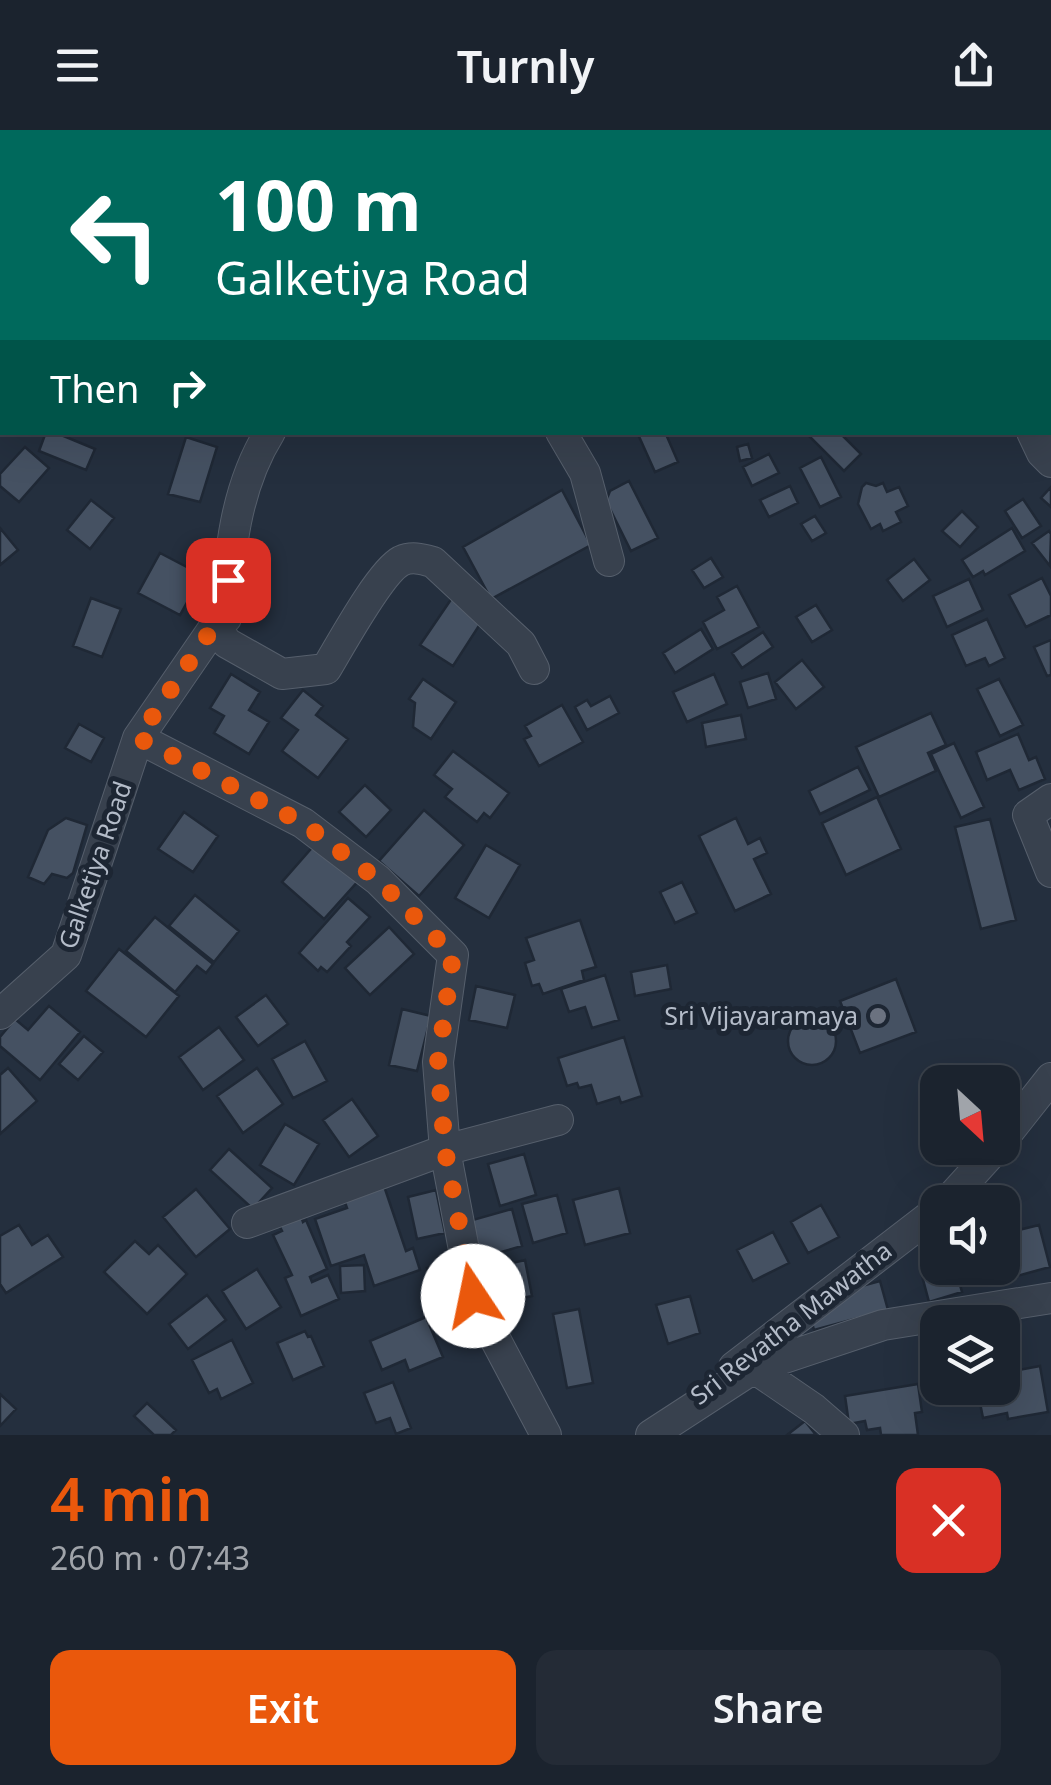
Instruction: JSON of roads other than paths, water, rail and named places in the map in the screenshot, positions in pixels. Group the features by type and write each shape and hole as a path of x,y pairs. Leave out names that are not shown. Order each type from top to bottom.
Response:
{"street":[{"name":"Galketiya Road","path":"0,1014 66,956 138,738 214,626 226,618 230,542 256,455 268,435"},
{"path":"564,435 585,473 609,561"},
{"path":"1033,435 1051,462"},
{"path":"214,626 227,643 282,674 326,669 382,580 399,562 414,558 433,562 446,574 521,644 534,669"},
{"path":"138,738 303,823 378,880 453,955 438,1062 445,1150 473,1296 546,1435"},
{"path":"1051,799 1028,815 1051,872"},
{"path":"1020,1117 1051,1078"},
{"path":"248,1223 445,1150 558,1120"},
{"path":"962,1185 980,1165"},
{"name":"Sri Revatha Mawatha","path":"648,1435 920,1224"},
{"path":"648,1435 754,1368 883,1325 1051,1298"},
{"path":"754,1368 814,1408 844,1435"}],"place":[{"name":"Sri Vijayaramaya","path":"878,1016"}]}
